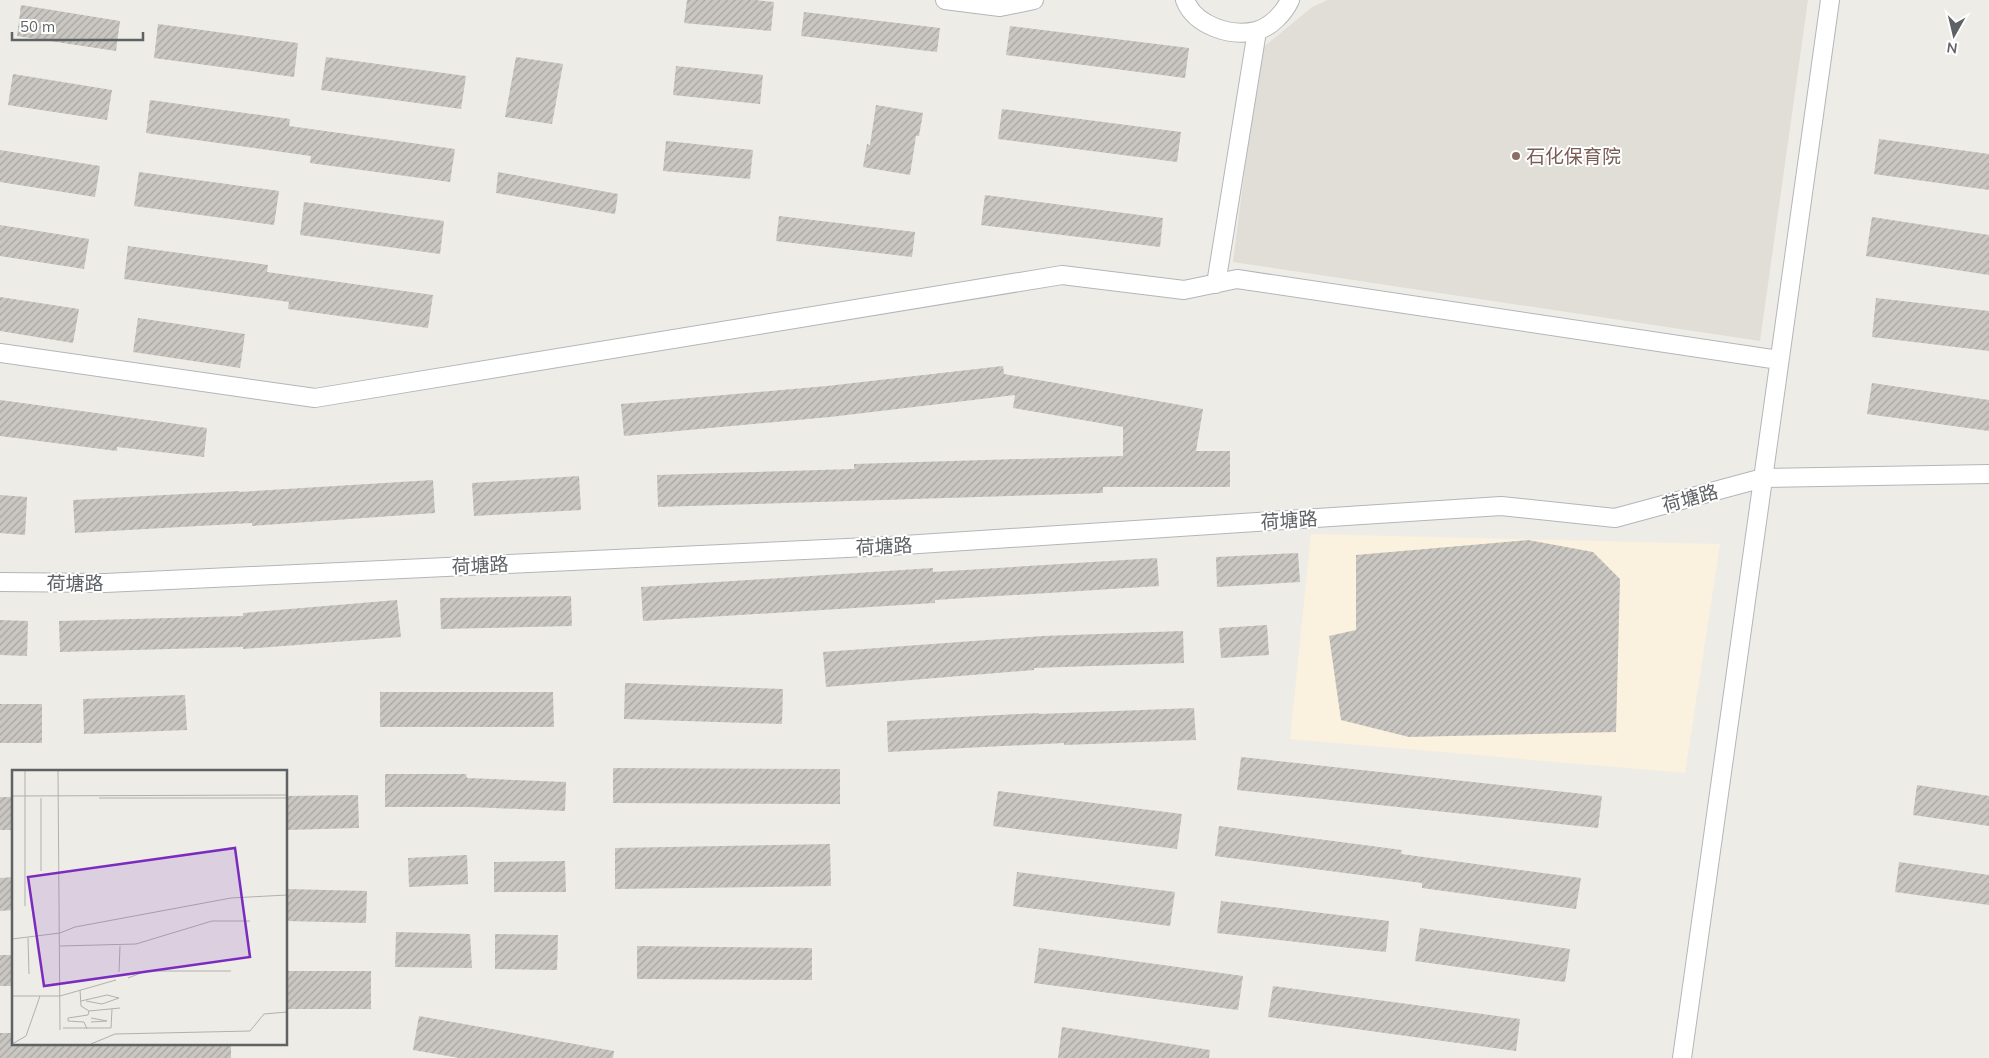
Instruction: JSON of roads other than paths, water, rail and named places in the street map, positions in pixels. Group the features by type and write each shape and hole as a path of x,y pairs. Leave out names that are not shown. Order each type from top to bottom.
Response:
{"street":[{"path":"945,0 1000,8 1034,0"},
{"path":"1185,0 1188,8 1209,26 1242,32 1257,31 1265,27 1282,14 1290,0"},
{"path":"1682,1058 1830,0"},
{"path":"1216,284 1257,31"},
{"path":"0,353 315,398 1062,274 1184,290 1236,279 1779,360"},
{"name":"荷塘路","path":"0,582 105,583 889,546 1501,506 1615,518 1763,478 1989,474"}],"place":[{"name":"石化保育院","path":"1516,156"}]}
